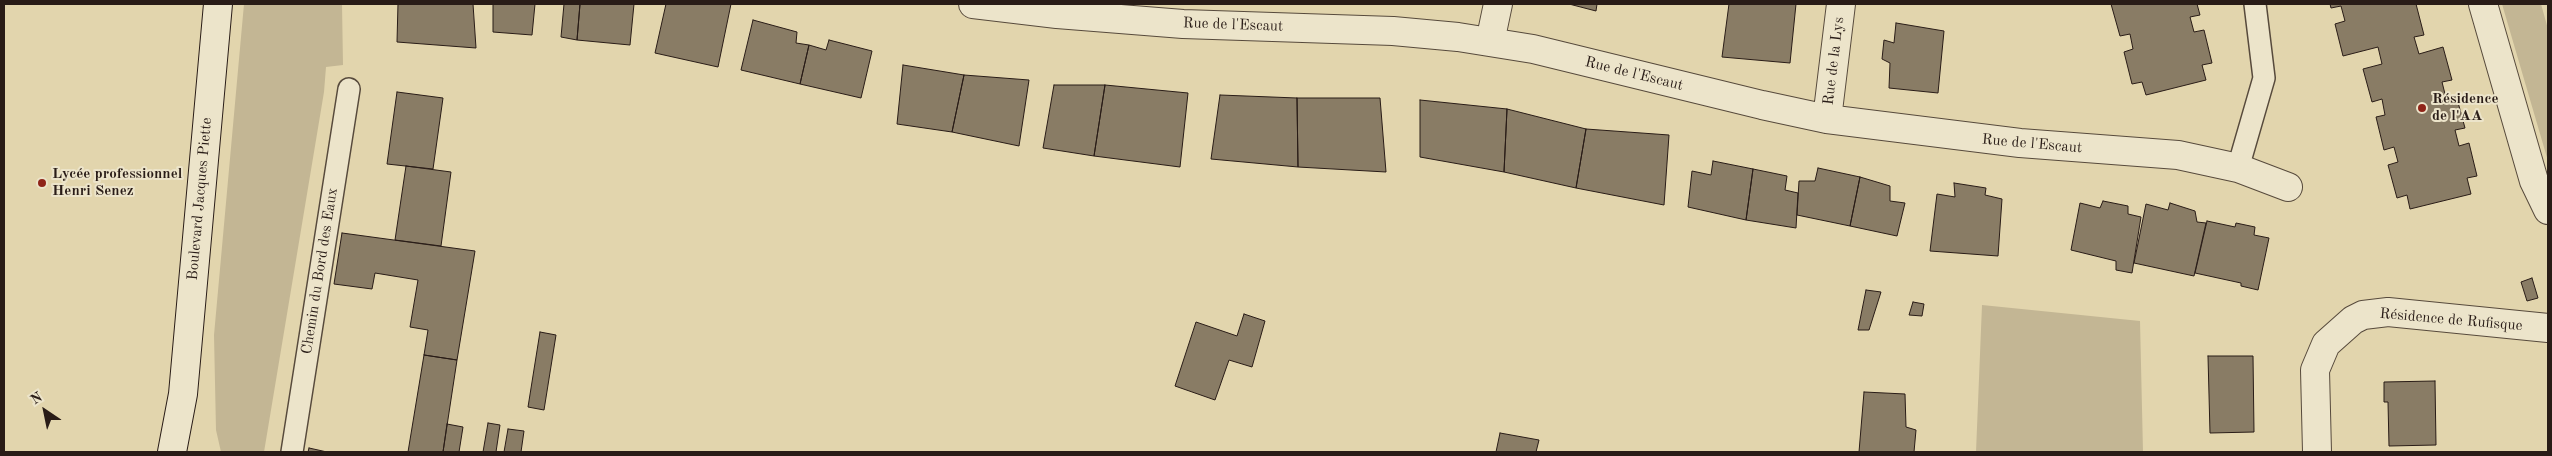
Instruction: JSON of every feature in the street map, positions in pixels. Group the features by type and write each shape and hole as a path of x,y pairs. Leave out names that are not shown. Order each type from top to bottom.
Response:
{"street":[{"name":"Boulevard Jacques Piette","path":"172,452 183,394 218,4"},
{"name":"Rue de l'Escaut","path":"973,4 1056,14 1208,14 1490,42 1533,49 1762,106 1827,119 2020,143 2178,156 2238,168 2288,187"},
{"path":"1490,42 1498,4"},
{"name":"Rue de la Lys","path":"1827,119 1841,4"},
{"path":"2483,4 2534,181 2548,210"},
{"name":"Résidence de Rufisque","path":"2316,452 2315,370 2326,344 2353,320 2363,315 2388,312 2548,328"},
{"name":"Boulevard Jacques Piette","path":"183,394 189,452"}],"lane":[{"path":"2238,168 2264,78 2256,4"},
{"name":"Chemin du Bord des Eaux","path":"292,452 349,89"}],"shaded area":[{"path":"244,4 342,4 343,65 326,67 324,92 264,452 221,452 216,430 214,335"},
{"path":"2502,4 2541,4 2548,29 2548,161"},
{"path":"1982,305 2140,321 2143,452 1976,452"}],"building":[{"path":"398,4 473,4 476,48 397,42"},
{"path":"493,4 535,4 532,35 493,32"},
{"path":"564,4 580,4 577,40 561,37"},
{"path":"580,4 634,4 630,45 577,40"},
{"path":"666,4 731,4 718,67 655,53"},
{"path":"1569,4 1597,4 1596,11"},
{"path":"1729,4 1796,4 1790,63 1722,57"},
{"path":"2111,4 2197,4 2200,15 2190,17 2194,32 2204,30 2212,63 2202,65 2206,80 2146,95 2142,82 2132,84 2124,52 2133,49 2130,34 2120,36"},
{"name":"Résidence de l'AA","path":"2330,4 2416,4 2424,35 2414,37 2419,54 2443,47 2452,80 2442,82 2446,98 2456,95 2465,128 2455,130 2459,146 2469,143 2477,176 2467,178 2471,194 2410,209 2407,195 2397,198 2388,165 2398,162 2394,147 2384,150 2376,117 2385,115 2382,99 2372,102 2363,69 2382,64 2378,47 2343,56 2335,24 2345,21 2341,6 2331,8"},
{"path":"753,20 797,32 796,43 809,45 800,84 741,70"},
{"path":"1896,23 1944,31 1938,93 1889,88 1890,63 1882,59 1884,40 1894,43"},
{"path":"829,40 872,51 861,98 800,84 809,45 826,50"},
{"path":"903,65 964,75 952,132 897,124"},
{"path":"964,75 1029,80 1019,146 952,132"},
{"path":"1054,85 1105,85 1094,156 1043,148"},
{"path":"1105,85 1188,93 1180,167 1094,156"},
{"path":"397,92 443,98 433,169 387,164"},
{"path":"1220,95 1297,98 1298,167 1211,159"},
{"path":"1297,98 1380,98 1386,172 1298,167"},
{"path":"1420,100 1507,109 1504,172 1420,157"},
{"path":"1507,109 1586,129 1576,188 1504,172"},
{"path":"1586,129 1669,135 1664,205 1576,188"},
{"path":"1713,161 1753,169 1746,220 1688,207 1692,171 1711,175"},
{"path":"406,166 451,172 441,246 395,240"},
{"path":"1818,168 1860,177 1850,226 1797,215 1799,181 1815,181"},
{"path":"1753,169 1787,176 1785,190 1798,193 1796,228 1746,220"},
{"path":"1860,177 1890,186 1890,201 1905,203 1897,236 1850,226"},
{"path":"1954,183 1986,188 1985,195 2002,199 1998,256 1930,251 1937,194 1955,197"},
{"path":"2103,201 2128,206 2128,214 2141,217 2132,273 2116,270 2116,261 2071,250 2080,203 2100,208"},
{"path":"2170,203 2195,211 2197,222 2206,223 2194,276 2134,263 2146,204 2168,210"},
{"path":"2207,221 2235,227 2236,223 2255,227 2254,235 2269,238 2258,290 2241,286 2241,283 2195,273"},
{"path":"342,233 475,251 457,360 424,355 428,330 410,327 418,280 375,273 372,289 334,284"},
{"path":"2532,278 2538,298 2527,301 2521,282"},
{"path":"1866,290 1881,292 1869,330 1858,330"},
{"path":"1913,302 1924,304 1922,316 1909,315"},
{"path":"1244,314 1265,321 1252,367 1229,360 1215,400 1175,386 1196,322 1237,336"},
{"path":"540,332 556,335 544,410 528,407"},
{"path":"424,355 457,360 443,452 408,452"},
{"path":"2208,356 2253,356 2254,432 2210,433"},
{"path":"2435,381 2436,445 2389,446 2388,402 2384,402 2384,382"},
{"path":"1864,392 1905,394 1906,427 1916,430 1914,452 1859,452"},
{"path":"488,423 500,425 496,452 483,452"},
{"path":"447,424 463,427 459,452 443,452"},
{"path":"508,429 524,431 521,452 504,452"},
{"path":"1500,433 1539,440 1536,452 1496,452"},
{"path":"309,448 327,452 308,452"}],"place":[{"name":"Résidence de l'AA","path":"2422,108"},
{"name":"Lycée professionnel Henri Senez","path":"42,183"}]}
